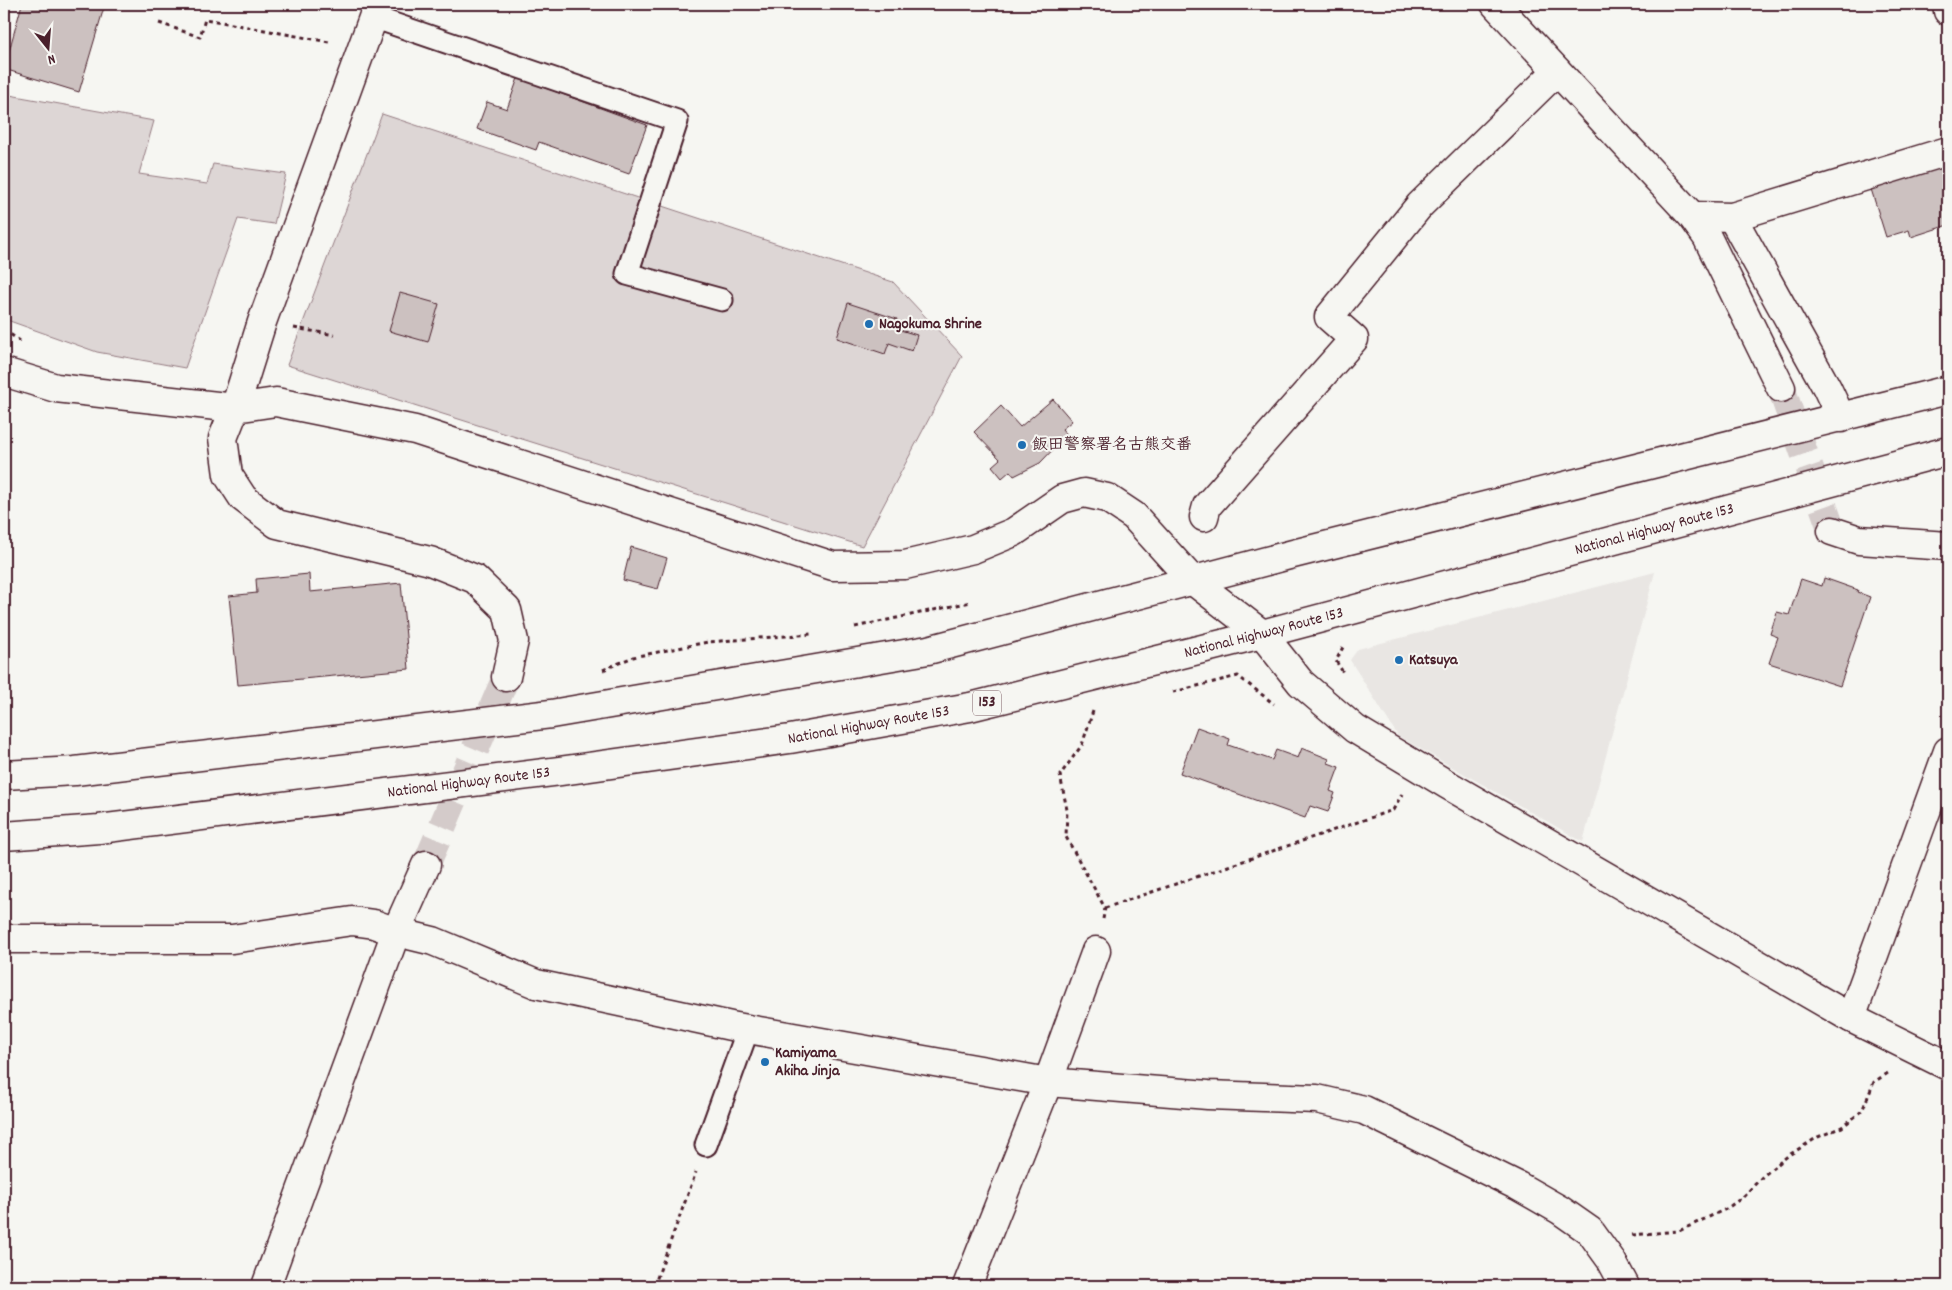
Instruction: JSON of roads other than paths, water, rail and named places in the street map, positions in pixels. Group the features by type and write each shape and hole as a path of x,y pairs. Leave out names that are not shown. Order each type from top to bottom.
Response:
{"main road":[{"path":"1495,4 1692,216 1708,237 1781,388"},
{"path":"1947,4 1948,10"},
{"path":"375,10 262,322 235,408 223,438 228,475 242,498 277,524 430,561 475,579 507,610 514,641 506,677"},
{"path":"1204,517 1207,506 1354,339 1328,318 1420,205 1557,71"},
{"path":"1692,216 1732,216 1948,152"},
{"path":"1732,216 1828,388 1841,418"},
{"path":"4,372 56,388 235,408 276,402 415,430 833,566 905,565 973,550 1014,532 1062,499 1084,493 1107,498 1134,516 1192,580 1262,634 1301,683 1354,729 1851,1018 1939,1061"},
{"path":"4,775 75,771 551,714 928,650 1192,580 1948,390"},
{"name":"National Highway Route 153","path":"4,836 108,828 560,771 790,739 970,707 1262,634 1948,451"},
{"path":"1832,531 1859,540 1948,546"},
{"path":"1851,1018 1948,751"},
{"path":"266,1286 396,932 426,865"},
{"path":"4,939 232,940 352,921 374,924 396,932 433,941 536,984 748,1029 1048,1082 1208,1095 1317,1099 1364,1110 1518,1186 1560,1210 1590,1231 1625,1286"},
{"path":"967,1286 1048,1082 1096,952"}],"lane":[{"path":"375,10 677,121 627,274 722,300"},
{"path":"706,1145 748,1029"}],"tunnel":[{"path":"1781,388 1832,531"},
{"path":"426,865 506,677"}],"place":[{"name":"Nagokuma Shrine","path":"869,324"},
{"name":"飯田警察署名古熊交番","path":"1022,445"},
{"name":"Katsuya","path":"1399,660"},
{"name":"Kamiyama Akiha Jinja","path":"765,1062"}]}
